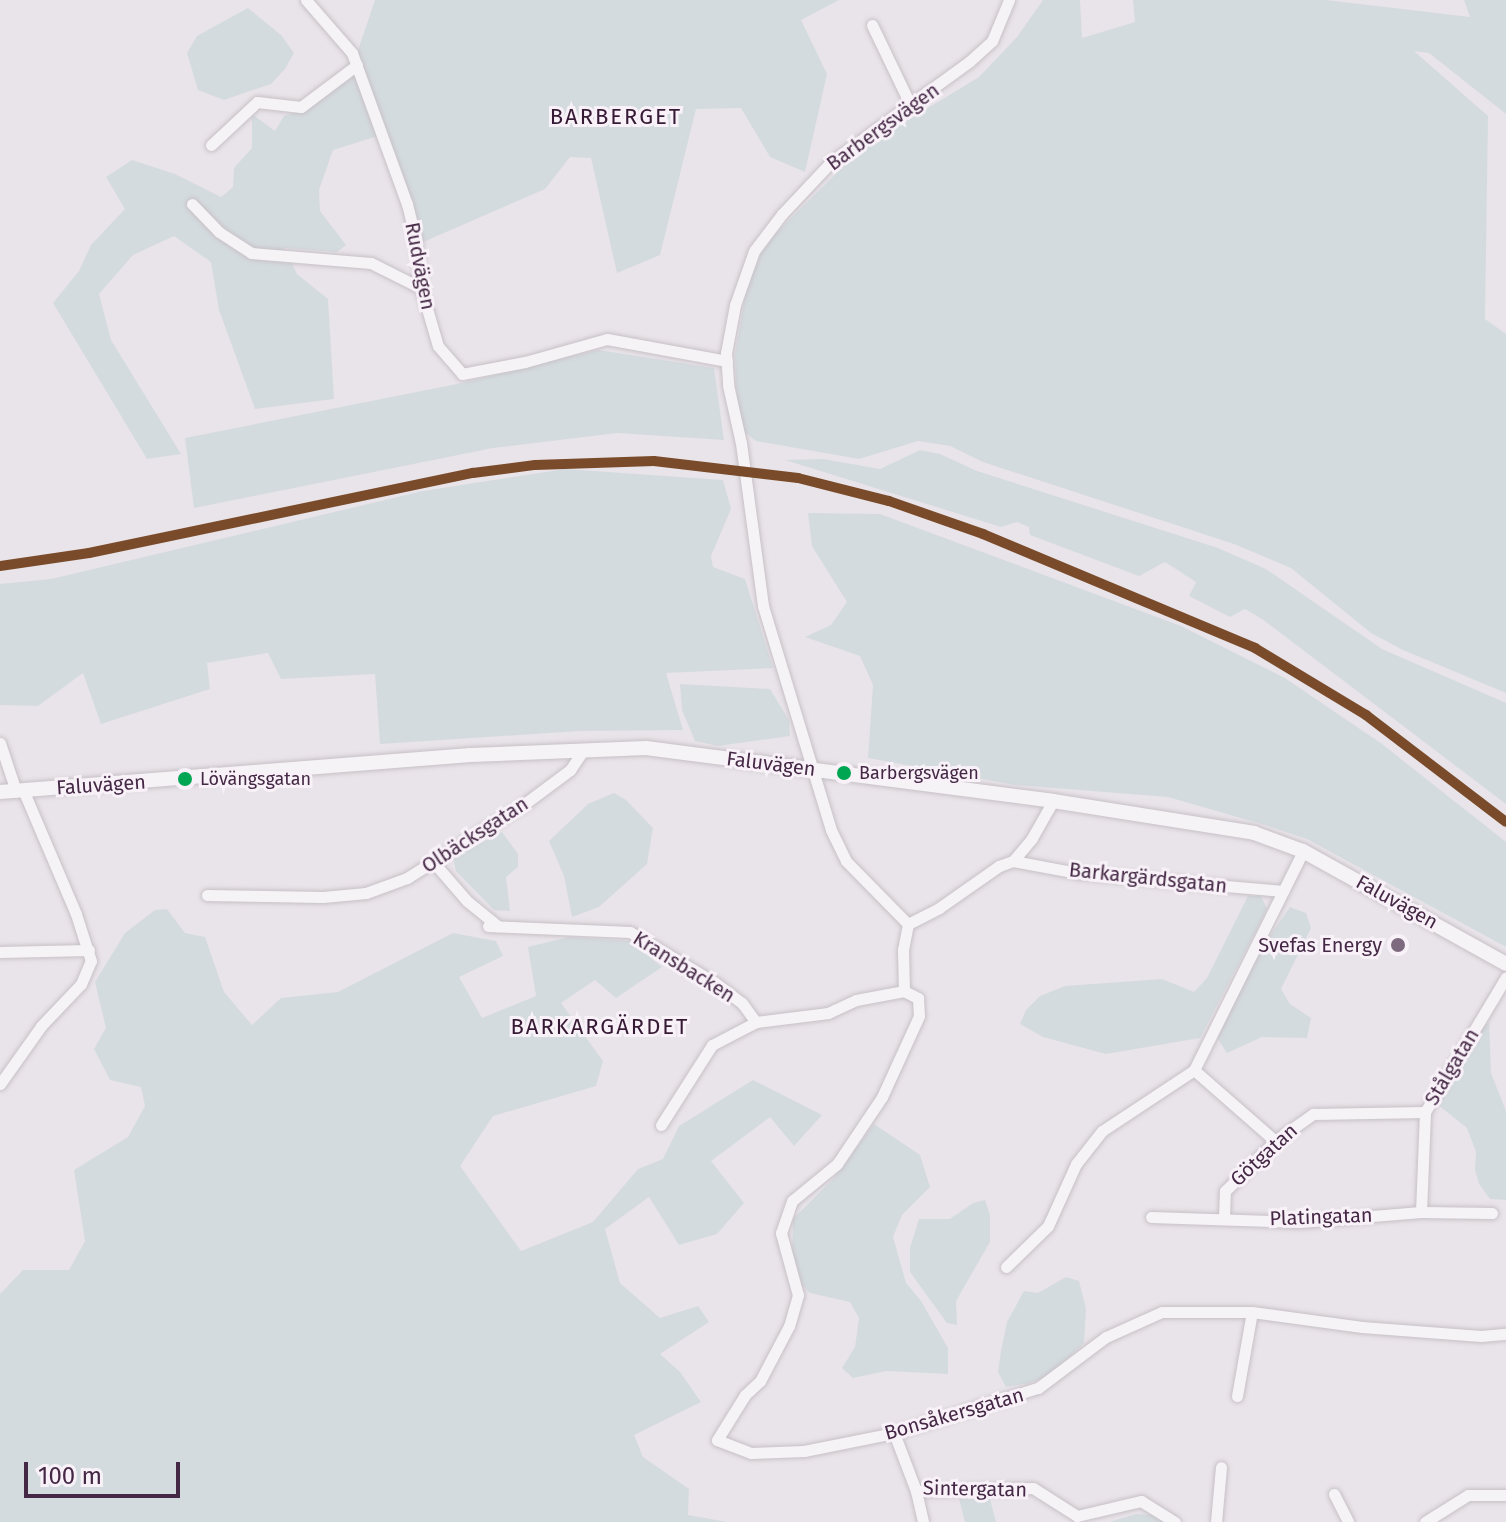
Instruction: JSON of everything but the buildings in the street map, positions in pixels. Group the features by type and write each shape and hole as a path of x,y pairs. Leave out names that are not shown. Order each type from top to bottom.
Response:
{"street":[{"name":"Rudvägen","path":"306,0 352,53 407,204 416,241 421,288 438,346 462,374 607,339 727,361"},
{"name":"Barbergsvägen","path":"908,924 846,861 831,830 763,606 727,361 735,305 759,242 831,162 911,106 992,41 1009,0"},
{"path":"872,25 911,106"},
{"path":"211,145 257,102 301,107 357,65"},
{"path":"192,204 219,232 251,253 371,263 421,288"},
{"path":"0,743 91,961 81,984 41,1026 0,1084"},
{"name":"Faluvägen","path":"0,792 471,755 646,748 1053,801 1254,833 1303,851 1506,964"},
{"name":"Olbäcksgatan","path":"207,895 323,897 366,893 435,864 570,770 583,751"},
{"path":"661,1125 712,1045 756,1022 828,1013 856,1000 904,991 903,950 908,924 939,908 989,871 1013,861 1053,801"},
{"path":"1006,1267 1048,1226 1076,1164 1102,1131 1194,1070 1303,851"},
{"name":"Barkargärdsgatan","path":"1013,861 1077,873 1283,891"},
{"name":"Kransbacken","path":"435,864 493,926 630,932 714,982 742,1003 756,1022"},
{"path":"0,952 89,950"},
{"name":"Stålgatan","path":"1421,1212 1425,1112 1506,977"},
{"name":"Bonsåkersgatan","path":"904,991 918,998 919,1016 882,1097 837,1164 792,1201 781,1233 798,1295 789,1326 760,1381 745,1395 717,1440 751,1453 804,1451 894,1433 1038,1388 1106,1337 1162,1312 1252,1312 1362,1327 1481,1336 1506,1334"},
{"path":"1194,1070 1275,1141"},
{"name":"Götgatan","path":"1224,1218 1225,1191 1275,1141 1313,1114 1425,1112"},
{"name":"Platingatan","path":"1151,1217 1300,1222 1421,1212 1492,1213"},
{"path":"1237,1396 1252,1312"},
{"name":"Sintergatan","path":"894,1433 916,1491 1033,1488 1077,1516 1141,1501 1175,1522"},
{"path":"1216,1522 1221,1467"},
{"path":"916,1491 923,1522"},
{"path":"1334,1494 1348,1522"},
{"path":"1425,1522 1468,1495 1506,1495"}],"shaded area":[{"path":"375,0 839,0 801,20 827,74 805,172 770,157 741,108 696,109 660,255 617,273 591,158 570,157 545,189 421,243 357,53"},
{"path":"1043,0 1080,0 1082,38 1135,22 1133,0 1326,0 1470,17 1464,0 1506,0 1506,114 1429,53 1414,51 1488,116 1485,319 1506,334 1506,693 1403,650 1371,633 1291,568 1234,544 983,462 950,446 918,441 859,459 756,441 738,427 735,355 746,291 764,245 862,148 979,77 1017,37"},
{"path":"248,8 281,35 294,53 285,69 271,84 224,100 198,90 187,53 197,36"},
{"path":"355,72 378,136 333,150 319,190 320,211 346,245 337,252 284,248 297,274 328,299 334,399 255,409 219,310 211,262 174,236 133,255 99,294 111,340 181,454 147,459 53,303 79,271 91,245 125,209 106,177 132,160 175,174 221,197 233,187 234,168 252,148 252,114 275,131 284,116 308,108"},
{"path":"598,350 714,368 724,440 617,433 493,448 194,508 185,438 462,383"},
{"path":"920,450 940,454 977,471 1218,548 1266,569 1382,649 1506,703 1506,804 1262,619 1245,609 1230,617 1189,596 1196,582 1165,562 1139,576 1030,535 1029,527 1017,522 1001,527 785,460 823,459 880,469"},
{"path":"565,469 723,480 731,509 711,556 713,567 745,579 773,668 666,673 683,730 580,731 380,744 375,674 281,679 268,653 207,663 210,689 101,724 83,673 38,706 0,705 0,584 51,579 423,491"},
{"path":"808,513 880,514 1181,626 1285,678 1382,744 1506,842 1506,947 1307,839 1265,825 1168,797 1015,785 868,758 873,685 860,656 805,637 831,625 847,602 812,546"},
{"path":"680,684 770,689 789,720 790,736 718,746 695,741 682,710"},
{"path":"614,793 626,800 653,828 647,864 599,907 572,917 564,876 549,841 588,804"},
{"path":"502,832 518,854 518,867 506,877 510,911 494,910 456,871 453,858"},
{"path":"1248,896 1261,896 1267,909 1200,1038 1106,1054 1043,1037 1020,1024 1026,1010 1040,996 1065,986 1162,979 1194,992 1207,978"},
{"path":"1290,907 1306,913 1311,928 1281,989 1290,1004 1311,1018 1307,1038 1262,1037 1227,1053 1216,1036 1263,946"},
{"path":"167,909 185,933 205,937 224,992 252,1025 281,998 338,992 453,933 496,941 503,956 459,977 482,1018 536,996 528,947 569,937 630,941 662,967 616,998 595,980 561,1003 603,1061 596,1086 493,1116 460,1166 521,1251 593,1222 638,1169 663,1159 679,1126 753,1080 822,1115 794,1146 770,1117 711,1161 744,1203 717,1234 679,1245 649,1197 605,1229 620,1283 660,1318 698,1306 709,1322 660,1354 680,1372 701,1402 634,1435 643,1457 689,1489 688,1515 727,1522 0,1522 0,1294 23,1270 69,1270 85,1241 74,1170 128,1137 145,1106 141,1087 110,1080 94,1049 106,1028 95,982 125,933 155,910"},
{"path":"1489,1022 1491,1073 1506,1111 1506,1200 1490,1199 1479,1184 1475,1170 1476,1152 1467,1128 1437,1104 1477,1034"},
{"path":"874,1124 920,1155 930,1187 902,1215 893,1237 906,1283 921,1301 948,1348 948,1374 886,1371 853,1378 842,1368 855,1347 859,1318 850,1302 810,1293 798,1281 792,1258 793,1219 835,1177"},
{"path":"985,1200 990,1215 990,1242 956,1301 957,1325 947,1323 910,1272 910,1248 919,1219 950,1219 973,1203"},
{"path":"1066,1277 1079,1281 1086,1309 1084,1343 1050,1375 1030,1383 1006,1387 998,1372 1007,1322 1024,1291 1038,1293"},
{"path":"959,1499 990,1499 996,1522 965,1522"},
{"path":"1136,1514 1156,1515 1166,1522 1109,1522"}],"transit line":[{"path":"0,566 89,553 473,473 535,465 654,461 798,478 889,501 983,534 1255,648 1366,715 1506,822"}],"place":[{"name":"Barbergsvägen","path":"844,773"},
{"name":"Lövängsgatan","path":"185,779"},
{"name":"Svefas Energy","path":"1398,945"}],"district":[{"name":"BARBERGET","path":"616,117"},
{"name":"BARKARGÄRDET","path":"600,1027"}]}
